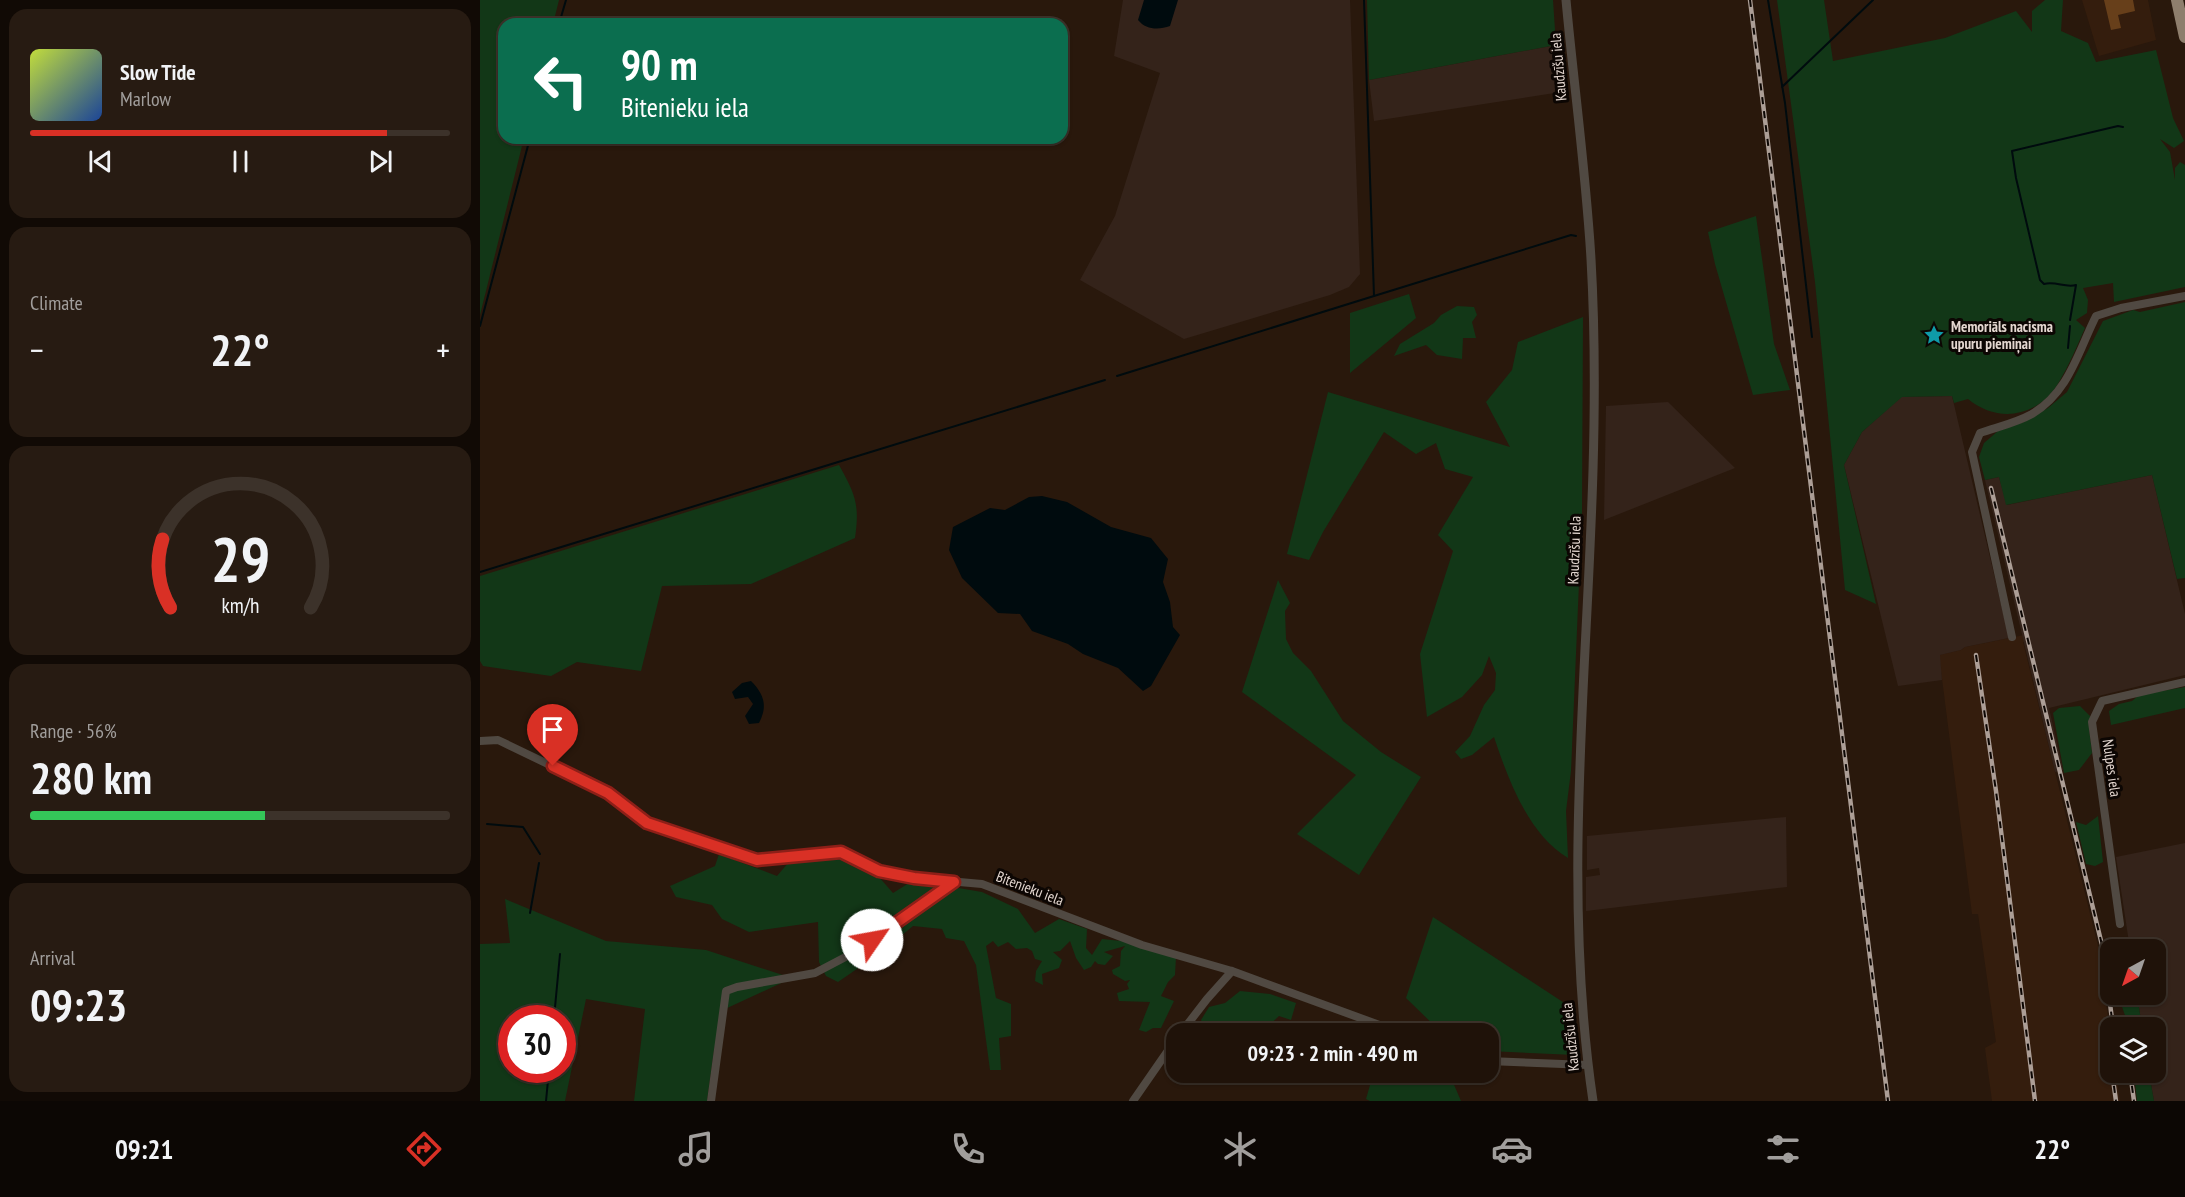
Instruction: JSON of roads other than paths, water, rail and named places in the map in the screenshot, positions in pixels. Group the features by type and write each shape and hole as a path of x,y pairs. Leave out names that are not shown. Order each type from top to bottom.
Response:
{"highway":[{"path":"2177,0 2182,13 2185,37"}],"street":[{"name":"Kaudzīšu iela","path":"1566,0 1591,257 1593,304 1593,468 1577,911 1579,959 1593,1101"},
{"path":"2012,637 1972,452 1980,433 2031,415 2053,399 2069,376 2096,316 2121,308 2185,296"},
{"name":"Nulpes iela","path":"2120,924 2092,722 2102,701 2185,682"},
{"name":"Bitenieku iela","path":"480,741 498,740 608,793 647,823 757,860 841,852 879,871 914,878 982,884 1142,945 1232,971 1374,1023"},
{"path":"711,1101 726,991 737,987 815,974 855,952 907,918 954,882"},
{"path":"1188,1023 1232,971"},
{"path":"1132,1101 1166,1053"},
{"path":"1499,1062 1588,1065"}],"waterway":[{"path":"561,18 566,0"},
{"path":"1117,376 1374,296 1364,0"},
{"path":"1768,0 1785,103 1812,337"},
{"path":"1782,87 1873,0"},
{"path":"2070,320 2076,285 2044,284 2040,280 2016,178 2012,151 2118,126 2123,127"},
{"path":"480,326 528,144"},
{"path":"1374,296 1571,235 1576,236"},
{"path":"2068,348 2070,326"},
{"path":"480,572 1105,380"},
{"path":"487,824 523,827 540,854"},
{"path":"530,913 539,863"},
{"path":"555,1005 560,954"},
{"path":"546,1101 548,1083"}],"railway":[{"path":"1750,0 1888,1101"},
{"path":"1991,488 2101,939"},
{"path":"1976,655 1996,791 2035,1101"},
{"path":"2110,1005 2112,1017"},
{"path":"2114,1083 2116,1101"},
{"path":"2132,1083 2134,1101"}],"place":[{"name":"Memoriāls nacisma upuru piemiņai","path":"1934,335"}]}
